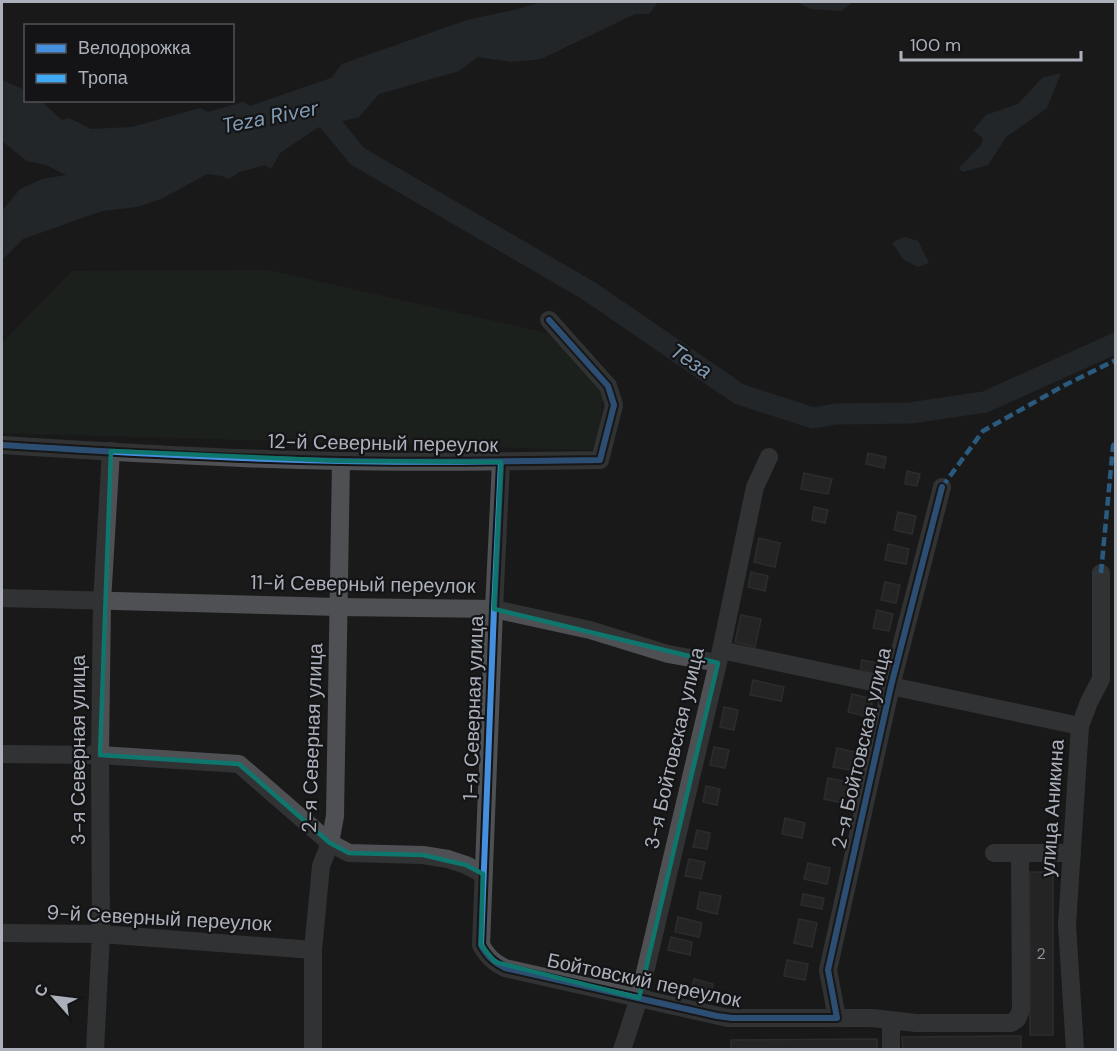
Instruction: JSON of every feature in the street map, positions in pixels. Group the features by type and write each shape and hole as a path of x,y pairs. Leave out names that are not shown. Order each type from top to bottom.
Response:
{"street":[{"name":"12-й Северный переулок","path":"2,445 341,461 600,460 614,405 608,386 549,320"},
{"name":"3-я Северная улица","path":"95,1050 101,934 102,602 111,451"},
{"name":"3-я Бойтовская улица","path":"622,1050 639,998 719,656 755,487 769,457"},
{"name":"2-я Северная улица","path":"313,1050 313,950 321,866 330,843 335,816 341,461"},
{"name":"1-я Северная улица","path":"486,955 481,945 483,874 501,462"},
{"name":"2-я Бойтовская улица","path":"837,1018 828,970 891,686 942,487"},
{"name":"улица Аникина","path":"1075,1050 1067,925 1080,726 1089,702 1108,676 1101,573"},
{"name":"11-й Северный переулок","path":"2,598 339,608 494,609 590,630 668,654 719,656 891,686 1080,726"},
{"path":"2,754 100,755 239,764 330,843 349,853 423,855 448,859 483,874"},
{"name":"Бойтовский переулок","path":"486,955 505,968 728,1018 872,1018 916,1023 1011,1023 1017,1019 1021,1010 1020,853"},
{"path":"994,854 1072,853"},
{"name":"9-й Северный переулок","path":"2,933 101,934 313,950"},
{"path":"891,1020 891,1050"}],"highlighted area":[{"path":"111,451 341,461 501,462 494,609 718,663 639,998 495,962 481,945 483,874 466,865 423,855 349,853 330,843 239,764 100,755"}],"shaded area":[{"path":"268,270 564,337 605,383 596,450 2,433 2,343 72,271"}],"water":[{"name":"Teza River","path":"542,2 658,2 649,14 635,14 541,59 511,62 478,57 459,71 379,94 359,117 317,128 280,153 271,169 265,165 240,172 228,179 207,174 161,199 137,207 102,211 23,239 2,260 2,211 20,189 42,179 66,175 46,165 27,161 2,141 2,80 24,90 24,102 42,102 62,120 69,118 91,129 132,127 200,108 208,112 243,102 250,106 331,78 342,64 467,20"},
{"path":"797,2 853,2 841,11 811,9"},
{"path":"1061,73 1047,108 1006,137 988,165 963,172 959,168 981,145 983,138 973,130 986,115 1018,104 1042,78"},
{"path":"904,237 918,241 929,263 918,267 904,260 892,243"}],"building":[{"path":"868,453 886,457 884,468 866,464"},
{"path":"907,471 920,474 917,486 905,484"},
{"path":"804,473 832,479 828,494 801,489"},
{"path":"814,507 828,510 825,523 812,520"},
{"path":"898,512 916,516 912,534 894,530"},
{"path":"759,538 780,543 775,567 754,562"},
{"path":"888,544 909,549 906,564 885,560"},
{"path":"751,572 768,576 765,591 748,587"},
{"path":"885,582 900,585 896,603 881,600"},
{"path":"877,610 893,614 889,631 873,628"},
{"path":"741,615 761,619 755,647 735,642"},
{"path":"862,660 882,664 879,676 860,672"},
{"path":"753,680 784,687 781,701 750,695"},
{"path":"852,694 873,699 869,717 848,712"},
{"path":"724,707 738,710 734,730 720,727"},
{"path":"714,747 729,750 725,768 710,765"},
{"path":"837,748 859,753 855,771 833,767"},
{"path":"828,778 848,782 843,803 824,799"},
{"path":"706,786 720,789 717,805 703,802"},
{"path":"785,818 805,823 802,838 782,834"},
{"path":"697,830 710,833 707,849 693,847"},
{"path":"689,859 705,862 701,879 685,876"},
{"path":"808,863 830,868 827,884 804,879"},
{"path":"1030,872 1053,872 1053,1035 1030,1035"},
{"path":"700,892 721,896 717,914 697,909"},
{"path":"803,894 824,898 822,909 801,905"},
{"path":"678,917 702,923 699,937 675,932"},
{"path":"799,919 817,923 812,947 794,943"},
{"path":"671,937 692,942 690,955 668,950"},
{"path":"787,960 808,964 805,980 784,976"},
{"path":"694,979 713,984 710,999 690,995"},
{"path":"1021,1036 1021,1050 903,1050 902,1037"},
{"path":"877,1039 877,1050 731,1050 731,1040"}],"waterway":[{"name":"Теза","path":"319,109 357,156 589,291 739,394 813,418 836,414 910,413 985,402 1116,343"}],"marked path":[{"path":"942,487 983,431 1065,385 1116,360"},
{"path":"1101,573 1113,446 1116,441"}],"cycle path":[{"path":"2,445 172,455 373,462 600,460 614,405 608,386 549,320"},
{"path":"501,462 481,945 491,958 505,968 732,1018 837,1018 828,970 891,686 942,487"}]}
